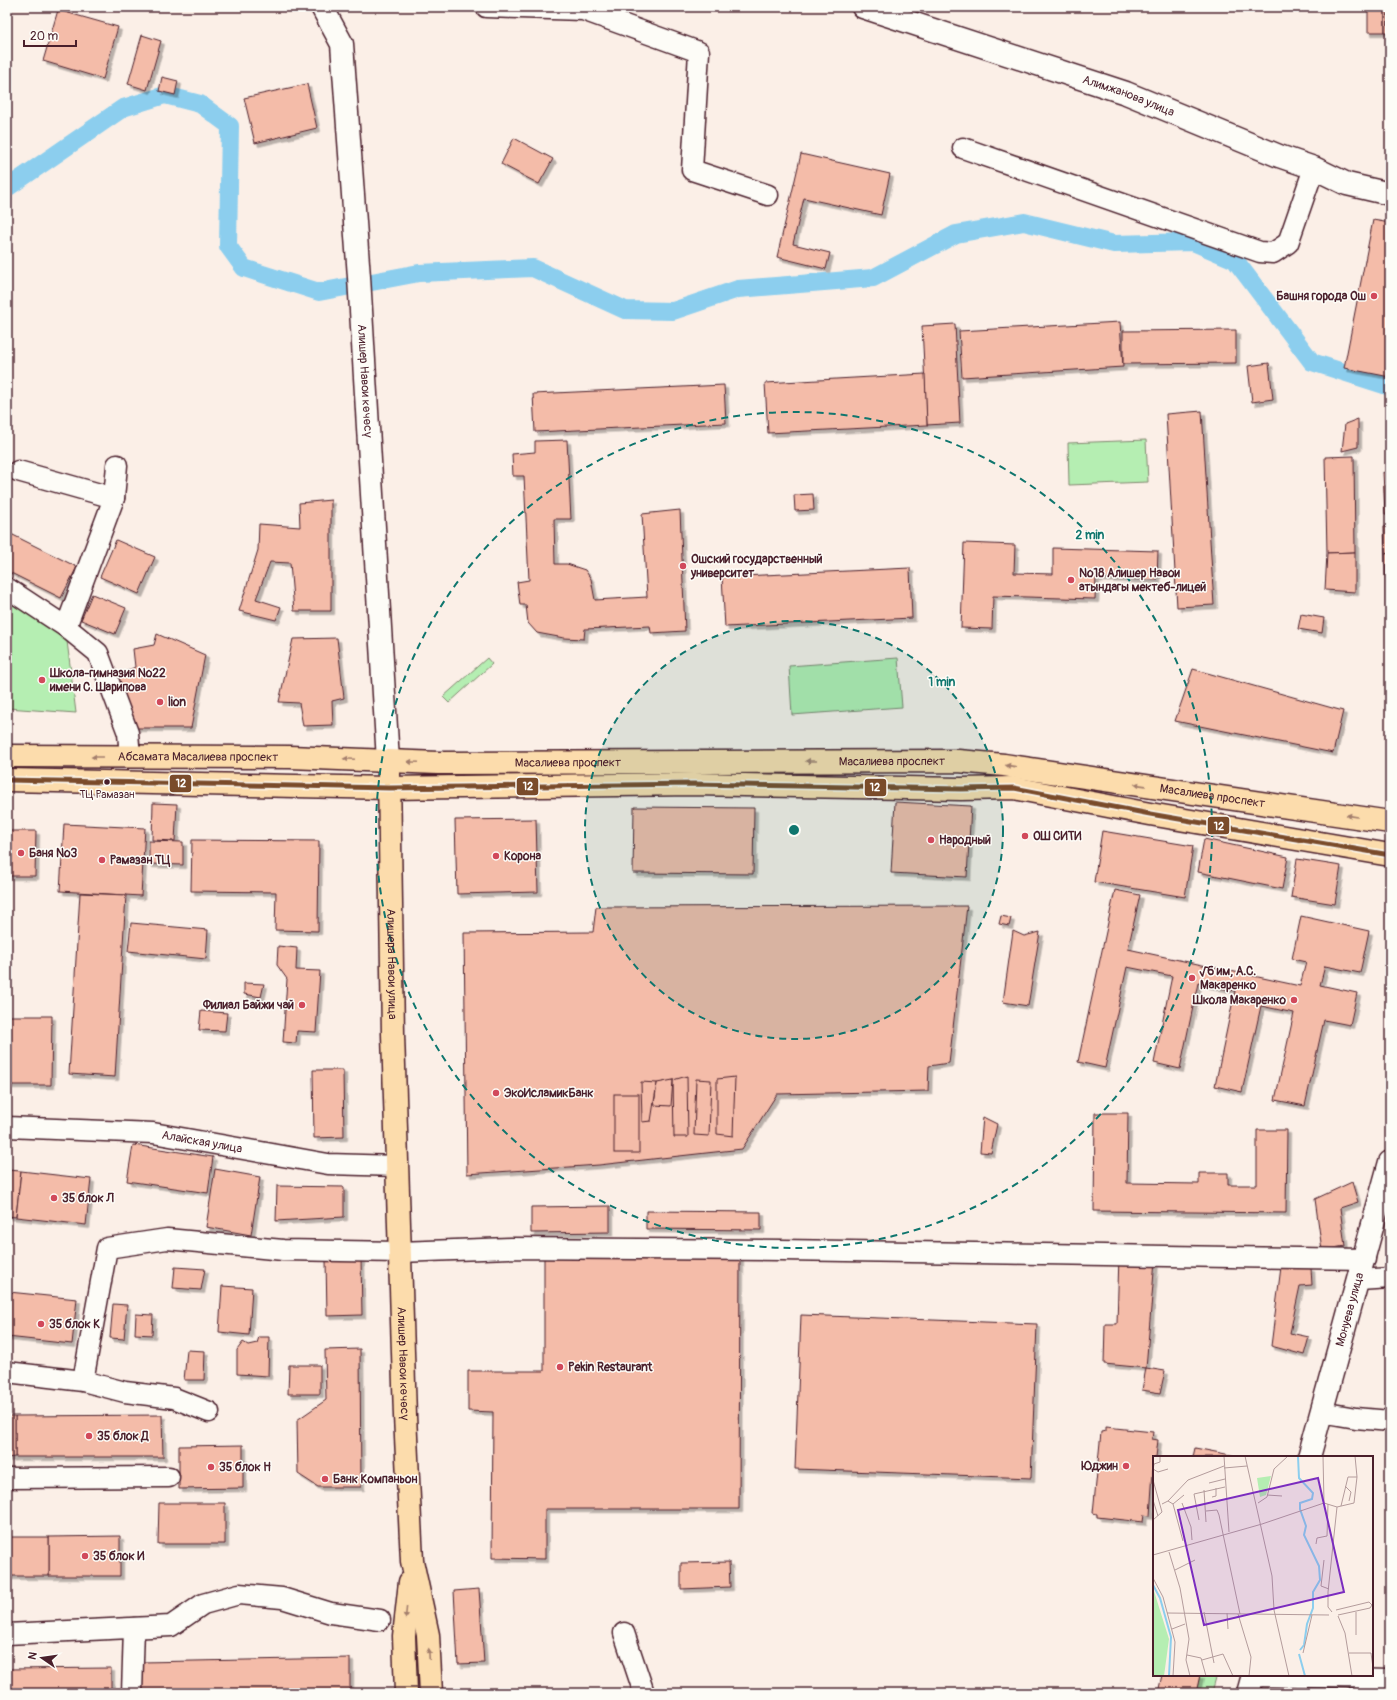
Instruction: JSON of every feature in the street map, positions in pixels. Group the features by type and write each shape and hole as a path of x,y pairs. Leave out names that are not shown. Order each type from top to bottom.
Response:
{"main road":[{"name":"Абсамата Масалиева проспект","path":"7,756 290,757 388,761"},
{"name":"Алишера Навои улица","path":"388,761 397,1166"},
{"name":"Масалиева проспект","path":"388,761 438,763 958,761 1020,767 1390,822"},
{"name":"Масалиева проспект","path":"7,780 389,788 694,784 961,789 1014,788 1390,856"},
{"name":"Алишер Навои көчөсү","path":"397,1166 399,1252 412,1560 404,1636 406,1693"},
{"name":"Алишер Навои көчөсү","path":"412,1560 428,1635 431,1693"}],"street":[{"name":"Алишер Навои көчөсү","path":"322,7 342,44 359,286 388,761"},
{"path":"486,7 583,10 699,52 692,170 768,195"},
{"name":"Алимжанова улица","path":"863,7 1126,93 1279,156 1314,168 1347,184 1390,194"},
{"path":"963,148 1260,252 1273,253 1288,243 1314,168"},
{"path":"66,627 114,498 117,465"},
{"path":"18,471 114,498"},
{"path":"7,588 66,627 98,653 128,732 130,757"},
{"name":"Алайская улица","path":"7,1127 153,1133 328,1164 397,1166"},
{"name":"Монуева улица","path":"1309,1456 1365,1259 1390,1162"},
{"path":"83,1382 107,1248 167,1239 284,1250 399,1252 510,1248 1365,1259"},
{"path":"1359,1280 1390,1278"},
{"path":"7,1372 83,1382 125,1392 174,1398 209,1412"},
{"path":"1321,1412 1356,1418 1390,1421"},
{"path":"7,1478 169,1477"},
{"path":"7,1634 171,1626 203,1604 239,1594 282,1598 331,1613 380,1620"},
{"path":"132,1693 134,1628"},
{"path":"624,1633 644,1693"},
{"path":"1248,1693 1253,1676"},
{"path":"1287,1676 1390,1679"}],"green space":[{"path":"1146,440 1148,482 1069,485 1068,443"},
{"name":"Школа-гимназия №22 имени С. Шарипова","path":"7,596 17,601 67,641 76,713 7,708"},
{"path":"487,658 492,664 449,703 443,697"},
{"path":"898,658 902,707 792,715 789,666"},
{"path":"1200,1676 1216,1676 1211,1693 1196,1693"}],"building":[{"path":"1368,7 1387,7 1388,32 1368,32"},
{"path":"58,10 118,27 103,79 43,61"},
{"path":"142,35 161,41 147,90 128,84"},
{"path":"162,77 178,81 175,95 159,91"},
{"path":"307,84 317,128 255,143 244,98"},
{"path":"514,138 553,159 539,184 501,164"},
{"path":"801,154 890,174 881,215 804,198 793,244 830,253 826,269 777,257"},
{"name":"Башня города Ош","path":"1373,220 1390,223 1390,377 1344,368"},
{"path":"1120,322 1123,367 962,377 959,331"},
{"path":"955,324 960,423 927,425 922,326"},
{"path":"1236,330 1236,363 1123,364 1123,331"},
{"path":"1269,363 1273,399 1252,402 1248,366"},
{"path":"925,374 927,425 768,433 765,383"},
{"path":"724,385 726,423 535,432 533,394"},
{"path":"1202,411 1214,605 1177,607 1166,414"},
{"path":"1358,419 1358,447 1342,451 1345,424"},
{"path":"567,440 571,519 554,519 555,564 567,564 585,570 591,579 595,600 647,597 642,514 680,510 685,631 651,633 650,626 585,629 584,639 564,638 537,633 528,623 526,605 520,605 517,582 529,580 524,476 513,476 512,454 535,452 535,441"},
{"path":"1354,456 1355,552 1327,553 1325,457"},
{"path":"1383,472 1390,476 1390,514 1385,514"},
{"path":"813,494 814,510 795,511 794,495"},
{"path":"331,500 331,611 294,611 290,563 270,562 256,599 281,607 276,620 239,611 258,550 259,524 300,527 299,503"},
{"path":"1390,526 1390,553 1385,553 1384,527"},
{"path":"7,532 77,567 61,598 7,571"},
{"path":"116,540 155,557 139,594 100,577"},
{"path":"964,543 1015,545 1014,573 1053,574 1053,548 1158,551 1157,580 1096,578 1095,599 993,596 992,629 961,628"},
{"path":"1355,552 1355,592 1325,590 1327,553"},
{"path":"1385,553 1390,555 1390,608 1386,607"},
{"path":"910,568 912,618 725,627 722,577"},
{"path":"92,594 126,608 115,634 81,620"},
{"path":"1301,614 1324,618 1322,633 1298,629"},
{"name":"lion","path":"157,634 205,655 191,728 133,728 115,677 135,667 133,649 154,645"},
{"path":"337,638 344,698 332,701 333,725 303,726 299,703 279,702 293,639"},
{"path":"1193,669 1343,711 1333,753 1175,721"},
{"name":"Народный","path":"895,802 971,806 967,877 891,873"},
{"path":"153,803 177,804 175,841 152,840"},
{"path":"634,807 754,808 753,874 633,873"},
{"name":"Корона","path":"536,819 538,892 457,894 455,820"},
{"name":"Рамазан ТЦ","path":"64,824 145,828 141,896 60,891"},
{"name":"Баня №3","path":"7,831 36,831 35,876 7,876"},
{"path":"1102,831 1193,846 1185,897 1094,882"},
{"path":"1204,839 1288,857 1282,889 1198,872"},
{"path":"192,840 319,841 318,931 275,930 276,892 191,891"},
{"path":"149,841 183,842 183,865 149,864"},
{"path":"1297,859 1341,866 1335,904 1291,897"},
{"name":"Школа Макаренко","path":"1115,890 1140,895 1128,949 1300,986 1306,962 1292,959 1301,916 1369,931 1360,973 1325,966 1320,985 1357,993 1350,1025 1324,1020 1305,1106 1275,1100 1294,1013 1261,1006 1242,1092 1215,1086 1235,991 1198,983 1180,1069 1154,1063 1172,976 1127,967 1105,1068 1078,1062"},
{"path":"80,893 126,895 115,1077 69,1074"},
{"path":"967,906 949,1063 929,1066 928,1091 777,1094 742,1149 599,1165 467,1174 464,933 593,932 596,907"},
{"path":"1001,916 1011,918 1009,926 999,924"},
{"path":"131,923 208,930 206,959 128,951"},
{"path":"1013,931 1024,936 1040,932 1028,1006 1003,1002"},
{"name":"Филиал Байжи чай","path":"278,946 297,948 296,970 320,971 316,1032 297,1031 296,1043 283,1042 287,979 277,965"},
{"path":"244,983 264,984 261,997 244,994"},
{"path":"201,1011 227,1013 225,1031 199,1030"},
{"path":"7,1016 52,1016 51,1085 7,1085"},
{"path":"313,1070 343,1070 344,1137 314,1138"},
{"path":"687,1076 688,1137 674,1137 673,1080"},
{"path":"735,1077 733,1136 717,1134 717,1079"},
{"path":"696,1079 711,1080 709,1136 694,1135"},
{"path":"673,1080 671,1106 654,1105 657,1083"},
{"path":"641,1082 657,1083 651,1121 642,1122"},
{"path":"614,1094 639,1094 639,1153 614,1153"},
{"path":"1095,1113 1128,1113 1127,1183 1199,1184 1199,1173 1228,1173 1228,1185 1257,1185 1257,1130 1287,1130 1286,1213 1094,1211"},
{"path":"983,1117 997,1124 991,1153 980,1152"},
{"path":"133,1145 213,1157 208,1193 127,1181"},
{"path":"215,1169 260,1177 251,1235 206,1227"},
{"path":"7,1170 21,1171 16,1217 7,1216"},
{"name":"35 блок Л","path":"21,1171 91,1179 86,1225 16,1217"},
{"path":"1352,1182 1358,1202 1340,1208 1345,1246 1322,1250 1315,1199"},
{"path":"277,1186 344,1187 344,1217 276,1221"},
{"path":"610,1206 610,1232 531,1233 531,1207"},
{"path":"646,1211 761,1212 761,1230 646,1229"},
{"path":"544,1252 740,1252 739,1509 545,1509 545,1559 492,1558 493,1412 468,1411 468,1371 544,1371"},
{"path":"1119,1255 1155,1260 1146,1368 1104,1364 1105,1324 1117,1324"},
{"path":"361,1258 362,1315 327,1316 326,1259"},
{"path":"175,1267 205,1269 201,1290 173,1288"},
{"path":"1281,1267 1311,1268 1312,1285 1300,1286 1290,1333 1309,1337 1304,1355 1271,1346"},
{"path":"222,1286 252,1288 249,1335 219,1332"},
{"name":"35 блок К","path":"9,1292 77,1299 72,1344 7,1337"},
{"path":"113,1304 127,1305 124,1339 110,1338"},
{"path":"136,1314 153,1315 152,1335 135,1334"},
{"path":"801,1315 1037,1324 1031,1478 795,1469"},
{"path":"259,1337 269,1337 268,1376 237,1374 237,1350 243,1342 248,1345 257,1343"},
{"path":"360,1349 361,1487 318,1487 298,1474 297,1420 326,1400 325,1350"},
{"path":"187,1350 205,1351 204,1380 184,1380"},
{"path":"289,1365 320,1365 320,1394 288,1394"},
{"path":"1146,1368 1165,1371 1160,1393 1142,1390"},
{"name":"35 блок Д","path":"162,1415 163,1457 15,1457 15,1416"},
{"path":"7,1416 15,1416 15,1457 7,1458"},
{"name":"Юджин","path":"1106,1427 1153,1432 1152,1439 1158,1440 1156,1456 1153,1456 1150,1516 1144,1515 1143,1522 1097,1517 1097,1514 1093,1513 1101,1432 1106,1431"},
{"name":"35 блок Н","path":"243,1445 243,1488 179,1489 179,1446"},
{"path":"1195,1448 1236,1456 1193,1456"},
{"path":"159,1503 225,1503 225,1544 158,1544"},
{"name":"35 блок И","path":"120,1536 120,1576 49,1576 49,1537"},
{"path":"7,1537 49,1537 49,1576 7,1576"},
{"path":"729,1562 730,1587 681,1589 681,1563"},
{"path":"479,1589 484,1663 458,1664 454,1591"},
{"path":"350,1658 350,1693 142,1693 142,1662"},
{"path":"111,1668 111,1693 7,1693 7,1669"},
{"path":"1162,1676 1200,1676 1196,1693 1158,1693"}],"waterway":[{"path":"7,188 123,108 165,95 200,104 230,126 228,246 244,268 319,292 419,273 533,268 625,310 673,311 738,289 873,278 956,234 1024,222 1114,244 1193,242 1235,260 1312,362 1390,387"}],"transit line":[{"name":"12","path":"7,780 389,788 694,784 961,789 1014,788 1150,814 1390,855"}],"place":[{"name":"Башня города Ош","path":"1374,296"},
{"name":"Ошский государственный университет","path":"683,566"},
{"name":"№18 Алишер Навои атындагы мектеб-лицей","path":"1071,580"},
{"name":"Школа-гимназия №22 имени С. Шарипова","path":"42,680"},
{"name":"lion","path":"160,702"},
{"name":"ТЦ Рамазан","path":"107,782"},
{"name":"ОШ СИТИ","path":"1025,836"},
{"name":"Народный","path":"931,840"},
{"name":"Баня №3","path":"21,853"},
{"name":"Корона","path":"496,856"},
{"name":"Рамазан ТЦ","path":"102,860"},
{"name":"√6 им, А.С. Макаренко","path":"1192,978"},
{"name":"Школа Макаренко","path":"1294,1000"},
{"name":"Филиал Байжи чай","path":"302,1005"},
{"name":"ЭкоИсламикБанк","path":"496,1093"},
{"name":"35 блок Л","path":"54,1198"},
{"name":"35 блок К","path":"41,1324"},
{"name":"Pekin Restaurant","path":"560,1367"},
{"name":"35 блок Д","path":"89,1436"},
{"name":"Юджин","path":"1126,1466"},
{"name":"35 блок Н","path":"211,1467"},
{"name":"Банк Компаньон","path":"325,1479"},
{"name":"35 блок И","path":"85,1556"}]}
